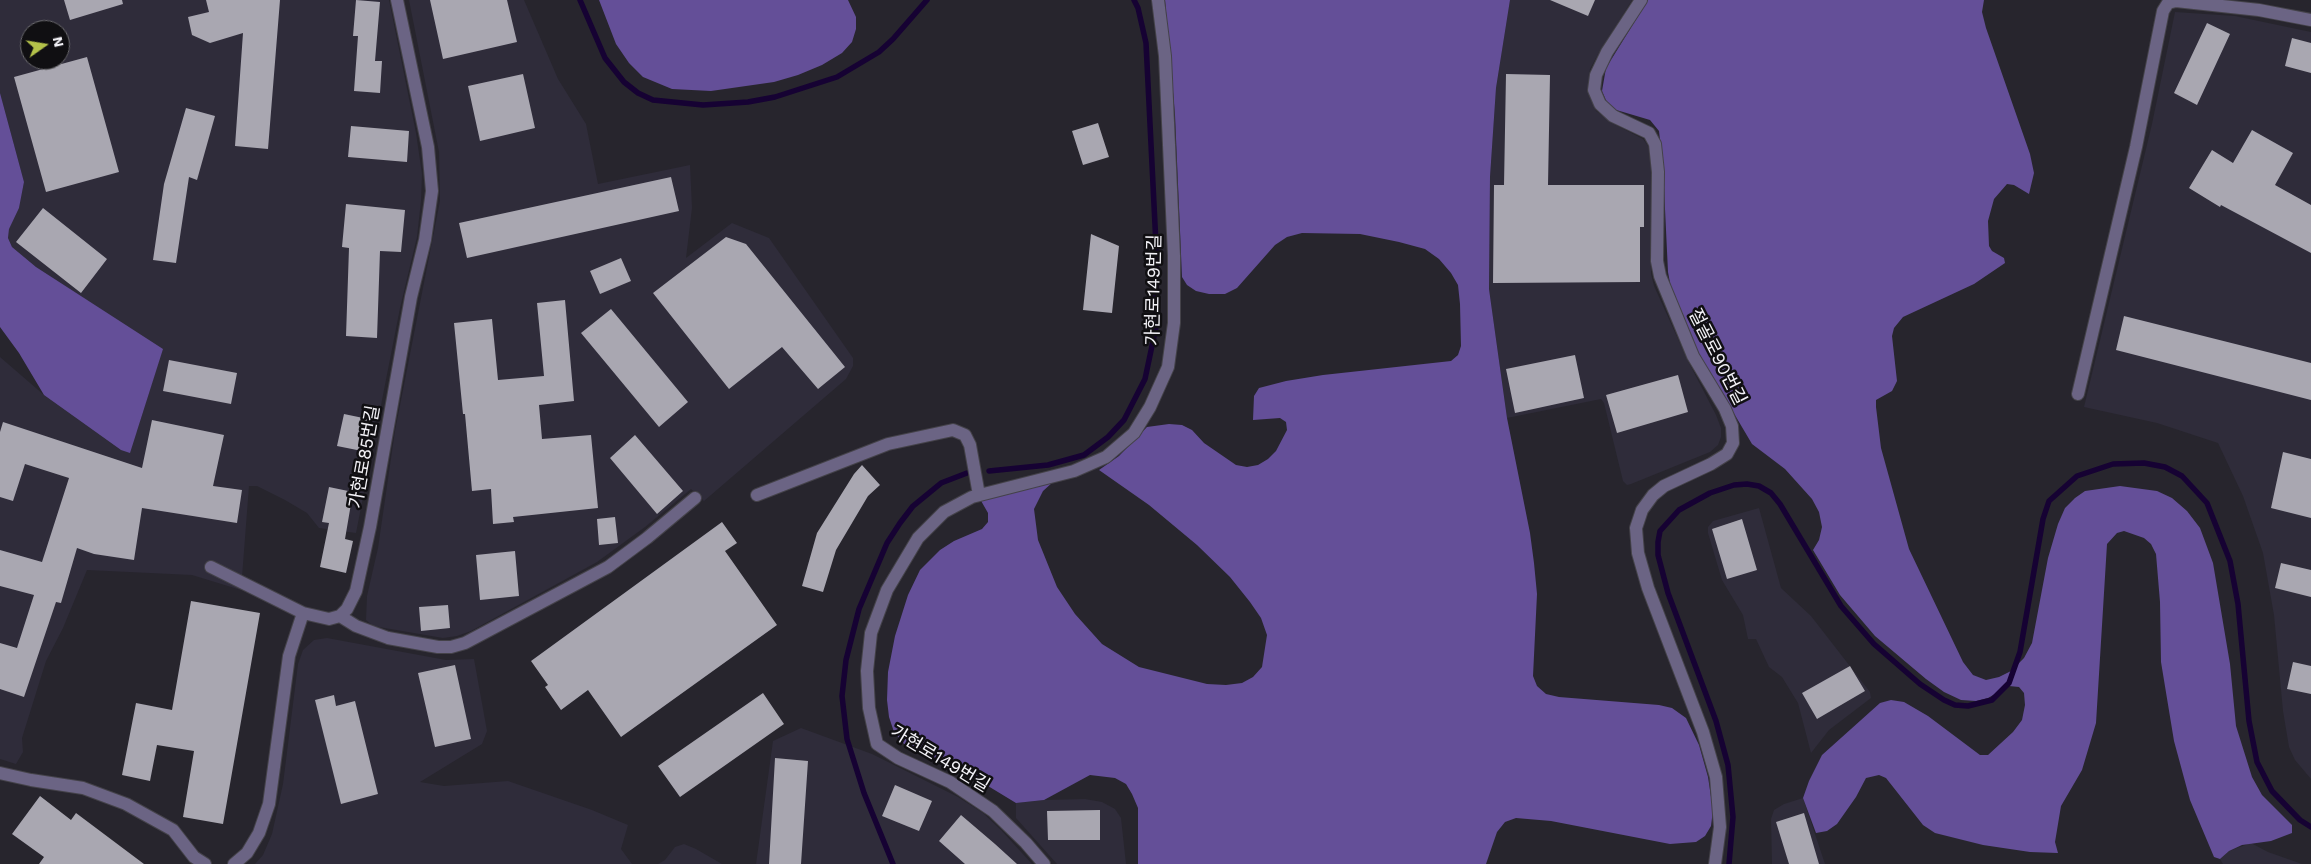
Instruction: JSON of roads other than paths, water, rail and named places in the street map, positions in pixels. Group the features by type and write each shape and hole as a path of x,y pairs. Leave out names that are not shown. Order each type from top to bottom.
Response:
{"street":[{"name":"가현로85번길","path":"340,616 347,609 356,591 363,562 411,297 425,240 432,191 428,147 397,0"},
{"name":"가현로149번길","path":"1044,864 1026,843 993,811 950,782 898,758 877,744 869,708 867,671 870,633 887,590 918,538 944,512 980,495 1074,471 1106,457 1134,433 1150,407 1168,367 1174,322 1174,256 1165,56 1158,0"},
{"name":"절골로90번길","path":"1641,0 1606,52 1596,74 1594,90 1600,104 1613,116 1649,132 1655,144 1658,172 1657,261 1660,276 1692,356 1725,409 1732,426 1733,443 1728,454 1659,491 1642,510 1636,528 1638,553 1648,588 1703,732 1716,777 1720,827 1715,864"},
{"path":"2078,394 2134,156 2163,11 2168,3 2176,1 2259,10 2311,20"},
{"path":"757,495 888,444 953,430 965,435 970,445 980,495"},
{"path":"211,567 247,583 303,613 329,619 340,616 362,629 388,638 438,647 465,643 608,567 647,538 695,498"},
{"path":"234,864 248,853 259,833 269,804 289,656 303,613"},
{"path":"0,773 83,788 107,795 174,830 191,861 205,864"}],"waterway":[{"path":"580,0 605,58 624,82 638,93 653,100 703,105 748,102 775,97 837,77 879,52 927,0"},
{"path":"989,471 1048,465 1084,455 1108,437 1124,420 1145,379 1156,327 1156,245 1146,43 1138,8 1134,0"},
{"path":"1729,864 1733,817 1728,765 1716,721 1668,593 1658,555 1658,542 1660,531 1679,510 1710,493 1734,485 1747,484 1759,486 1771,493 1780,504 1841,606 1874,644 1920,684 1944,700 1955,705 1968,706 1992,700 2009,683 2020,652 2043,519 2049,501 2077,476 2113,464 2144,463 2165,467 2182,476 2207,503 2230,561 2238,604 2249,721 2257,762 2272,791 2300,820 2311,827"},
{"path":"893,864 864,793 847,739 842,696 846,660 859,609 887,543 913,506 941,483 967,473"}]}
